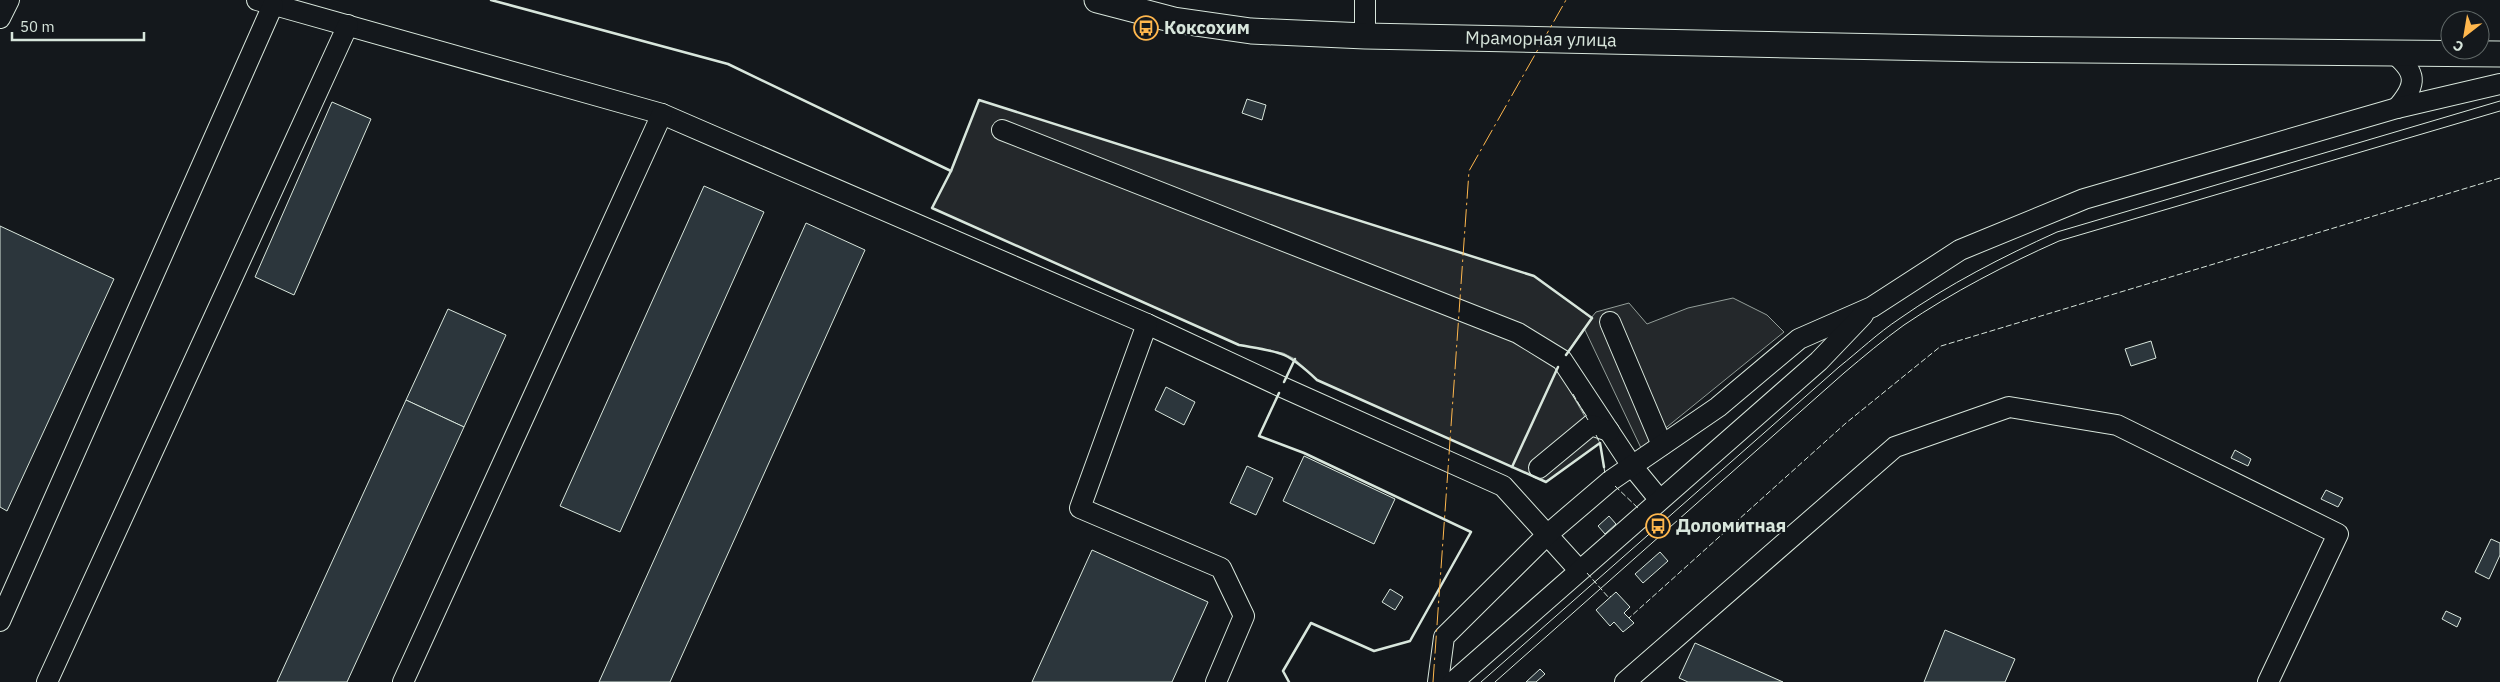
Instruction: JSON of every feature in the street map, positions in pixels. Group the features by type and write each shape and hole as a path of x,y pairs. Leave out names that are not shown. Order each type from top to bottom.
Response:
{"main road":[{"name":"Мраморная улица","path":"1097,0 1174,20 1241,29 1365,36 1988,49 2500,54"}],"street":[{"path":"0,18 9,0"},
{"path":"1365,0 1365,36"},
{"path":"0,622 265,2 662,114 1147,324 1503,486 1579,570"},
{"path":"47,682 348,26"},
{"path":"2392,52 2408,64 2412,80 2408,95 2397,108"},
{"path":"1438,682 1444,637 1548,534 1610,481 1718,407 1799,339 1872,307 1960,250 2084,199 2397,108 2500,84"},
{"path":"403,682 662,114"},
{"path":"1002,130 1518,333 1562,360 1632,466 1659,499"},
{"path":"1453,682 1819,360 1872,307"},
{"path":"1610,322 1662,446"},
{"path":"1147,324 1080,508 1221,568 1244,616 1216,682"},
{"path":"1625,682 1895,447 2009,407 2118,425 2338,534 2268,682"},
{"path":"1539,468 1592,425 1609,431"}],"shaded area":[{"path":"979,100 1534,276 1591,318 1596,312 1629,303 1647,324 1688,308 1733,298 1767,315 1784,332 1641,448 1584,328 1557,368 1600,443 1546,482 1317,380 1295,359 1283,353 1239,345 932,208 951,171"}],"building":[{"path":"1247,99 1266,105 1262,120 1242,113"},
{"path":"332,102 371,119 294,295 255,277"},
{"path":"704,186 764,212 620,532 560,506"},
{"path":"806,223 865,250 670,682 599,682"},
{"path":"0,226 114,279 7,511 0,507"},
{"path":"448,309 506,335 464,427 406,400"},
{"path":"2151,341 2156,358 2131,366 2125,349"},
{"path":"1166,387 1195,402 1184,425 1155,410"},
{"path":"406,400 464,427 347,682 277,682"},
{"path":"2235,450 2251,459 2248,466 2231,458"},
{"path":"1304,456 1395,499 1374,544 1283,501"},
{"path":"1247,466 1273,478 1256,515 1230,503"},
{"path":"2326,490 2343,498 2338,507 2321,499"},
{"path":"1609,516 1616,524 1605,534 1598,526"},
{"path":"2491,539 2500,543 2500,555 2489,579 2475,572"},
{"path":"1092,550 1208,602 1172,682 1032,682"},
{"path":"1660,552 1668,561 1643,583 1635,574"},
{"path":"1390,589 1403,597 1395,610 1382,602"},
{"path":"1616,592 1630,607 1624,613 1634,623 1623,632 1614,622 1610,626 1596,610"},
{"path":"2446,611 2461,618 2457,627 2442,619"},
{"path":"1945,630 2015,659 2005,682 1924,682"},
{"path":"1695,643 1783,682 1688,682 1679,678"},
{"path":"1540,669 1545,674 1536,682 1526,682"}],"tram line":[{"path":"1481,682 1839,367 1891,324 1956,283 1996,261 2057,232 2500,101"},
{"path":"1495,682 1851,367 1904,325 1960,290 1999,269 2059,241 2500,111"}],"fence":[{"path":"1627,616 1629,618 1846,423 1941,346 2500,178"},
{"path":"1573,394 1588,420"},
{"path":"1596,435 1600,443"},
{"path":"1604,467 1605,475"},
{"path":"1615,486 1639,509"},
{"path":"1587,573 1609,598 1611,596"}],"wall":[{"path":"491,0 728,64 951,171 932,208 1239,345 1281,354 1297,363 1317,380 1546,482 1600,443 1604,467"},
{"path":"951,171 979,100 1534,276 1592,318 1566,355"},
{"path":"1284,382 1295,359"},
{"path":"1512,467 1558,367"},
{"path":"1279,393 1259,436 1304,453 1471,532 1410,641 1374,651 1311,623 1283,671 1289,682"}],"power":[{"path":"1433,682 1469,171 1566,0"}],"place":[{"name":"Коксохим","path":"1146,28"},
{"name":"Доломитная","path":"1658,526"}]}
